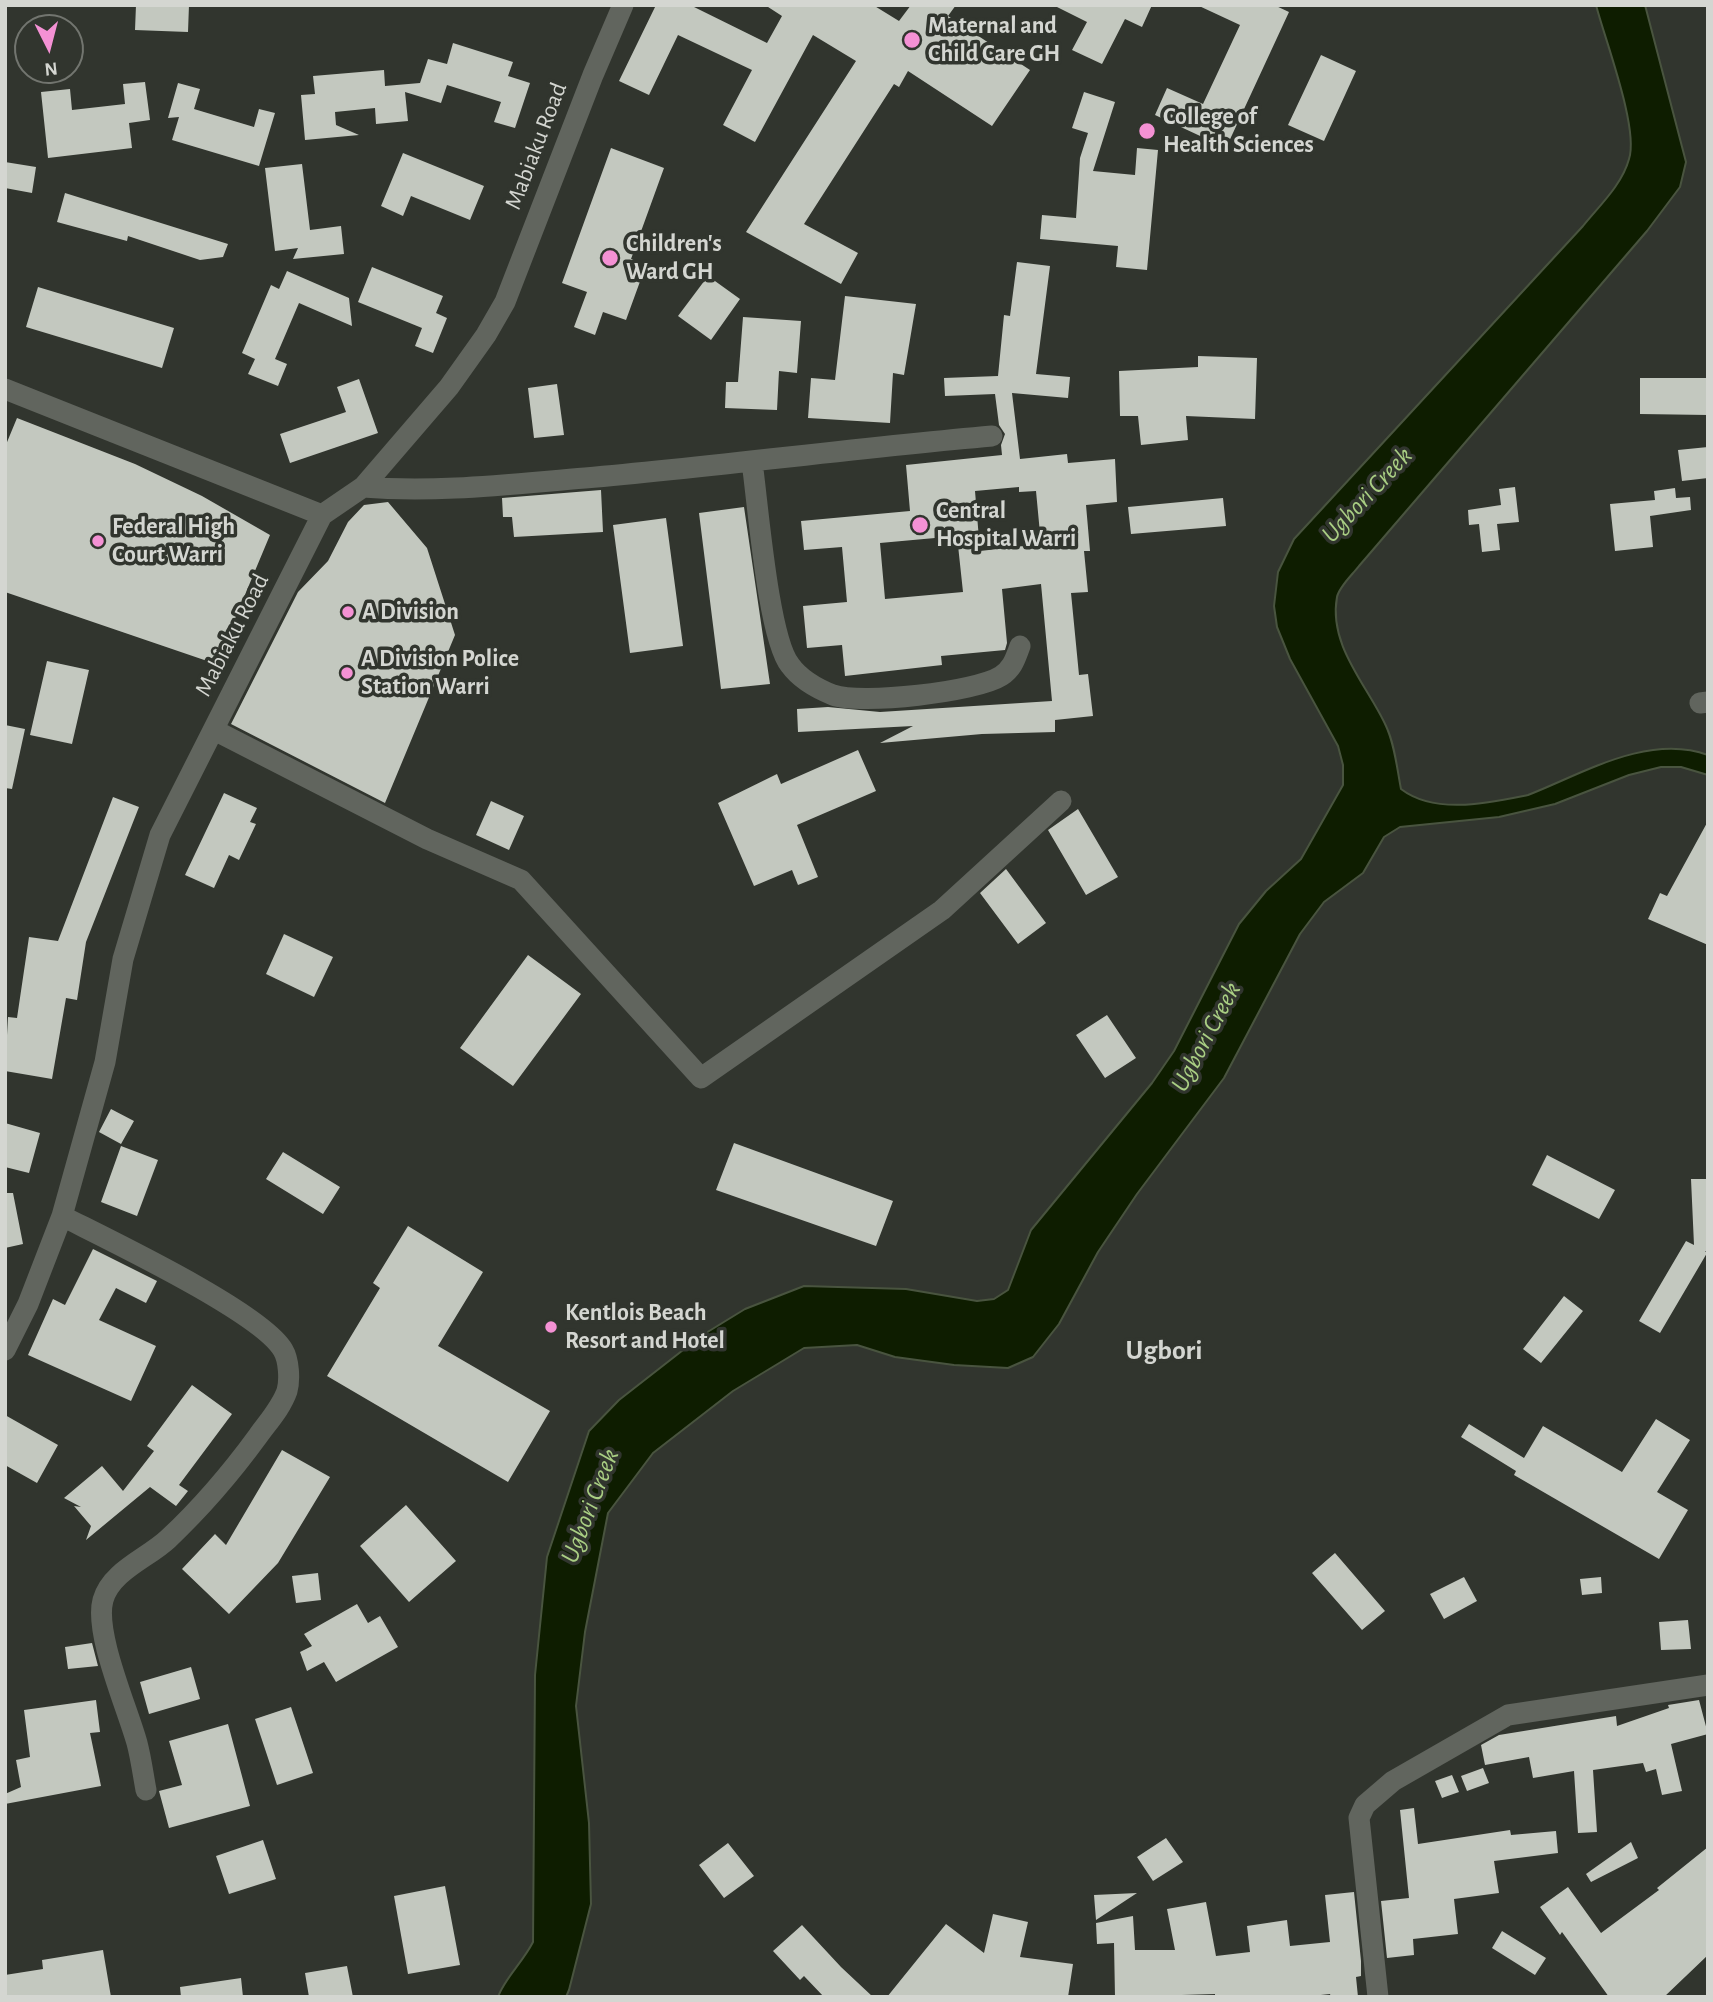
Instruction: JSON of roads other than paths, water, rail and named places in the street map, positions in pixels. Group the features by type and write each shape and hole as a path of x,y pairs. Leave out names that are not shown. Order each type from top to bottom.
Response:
{"street":[{"name":"Mabiaku Road","path":"5,1350 29,1304 62,1216 105,1062 123,959 160,835 322,515 363,487 449,387 486,335 505,302 623,5"},
{"path":"5,389 322,515"},
{"path":"363,487 400,490 486,486 752,462 992,436"},
{"path":"752,462 776,632 789,664 807,682 835,696 870,700 964,689 999,677 1014,665 1020,646"},
{"path":"214,730 427,839 521,880 701,1077 942,910 1061,801"},
{"path":"62,1216 202,1290 265,1331 283,1350 288,1368 288,1390 277,1410 223,1484 165,1542 115,1579 104,1596 100,1614 103,1634 137,1745 146,1790"},
{"path":"5,1311 29,1304"},
{"path":"1378,1997 1359,1818 1364,1805 1377,1793 1453,1745 1508,1715 1708,1685"}],"water":[{"name":"Ugbori Creek","path":"1596,5 1645,5 1686,162 1680,187 1647,231 1346,581 1337,597 1338,632 1351,665 1389,733 1401,789 1415,797 1430,802 1462,805 1528,795 1616,759 1662,749 1708,755 1708,775 1681,767 1661,767 1629,775 1555,804 1499,817 1400,827 1384,837 1363,873 1324,902 1300,934 1224,1078 1137,1194 1098,1252 1059,1324 1033,1357 1008,1368 954,1365 895,1357 857,1345 804,1348 733,1391 653,1453 608,1513 585,1632 576,1706 589,1823 591,1904 569,1990 566,1997 498,1997 533,1942 535,1675 547,1557 589,1431 619,1400 701,1336 745,1309 804,1286 906,1289 977,1301 994,1299 1008,1290 1031,1230 1152,1083 1174,1051 1239,924 1266,891 1301,859 1343,785 1343,765 1338,746 1290,659 1277,627 1274,606 1278,572 1294,539 1583,226 1626,169 1631,145 1629,127 1620,83"}],"place":[{"name":"Maternal and Child Care GH","path":"912,40"},
{"name":"College of Health Sciences","path":"1147,131"},
{"name":"Children's Ward GH","path":"610,258"},
{"name":"Central Hospital Warri","path":"920,525"},
{"name":"Federal High Court Warri","path":"98,541"},
{"name":"A Division","path":"348,612"},
{"name":"A Division Police Station Warri","path":"347,673"},
{"name":"Kentlois Beach Resort and Hotel","path":"551,1327"}],"district":[{"name":"Ugbori","path":"1164,1351"}]}
